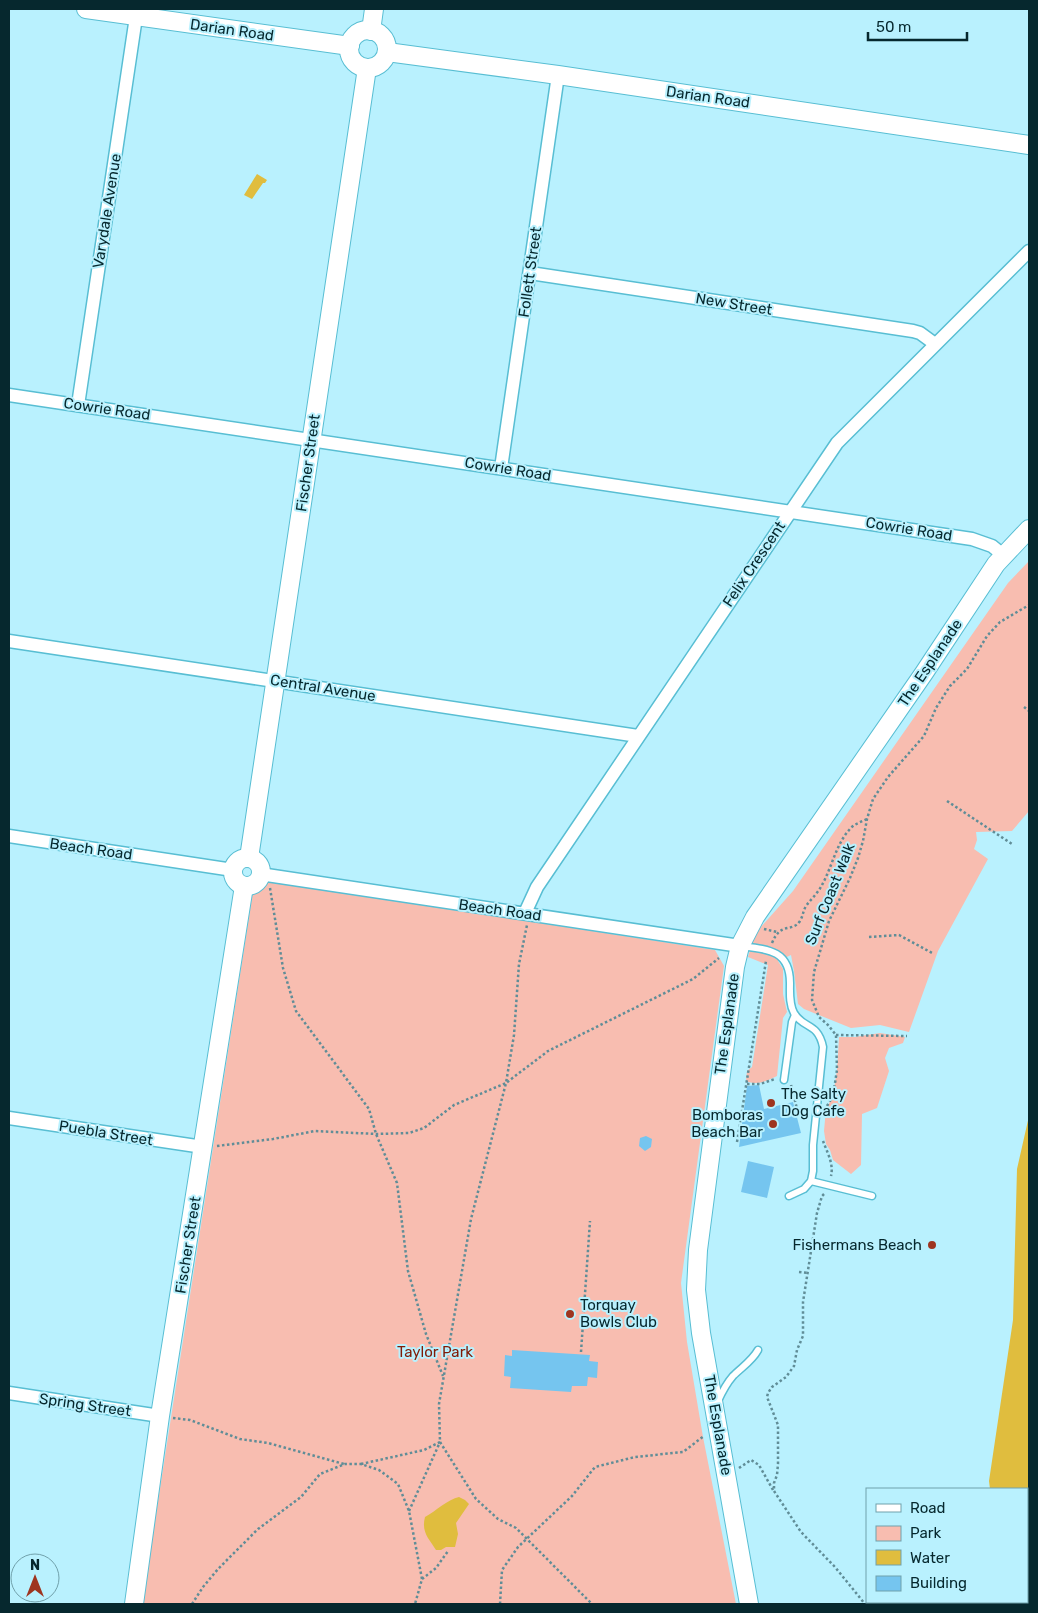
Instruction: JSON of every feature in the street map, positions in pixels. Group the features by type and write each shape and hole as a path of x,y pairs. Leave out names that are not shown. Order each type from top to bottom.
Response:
{"street":[{"name":"Darian Road","path":"86,9 350,46"},
{"path":"371,30 374,9"},
{"name":"Varydale Avenue","path":"78,405 136,16"},
{"path":"371,30 378,32 387,45 386,57 380,64 367,68 359,65 354,60 350,53 350,46 352,39 358,33 371,30"},
{"name":"Darian Road","path":"387,52 1029,144"},
{"name":"Fischer Street","path":"249,858 367,68"},
{"name":"Follett Street","path":"501,468 558,75"},
{"name":"Felix Crescent","path":"527,914 537,887 837,443 1029,251"},
{"name":"New Street","path":"530,273 913,331 920,333 935,344"},
{"name":"Cowrie Road","path":"9,395 972,539 992,546 1003,555"},
{"name":"The Esplanade","path":"749,1604 698,1311 696,1271 735,967 740,946 755,917 1003,555 1025,536"},
{"name":"Central Avenue","path":"9,641 638,736"},
{"name":"Beach Road","path":"9,836 233,870"},
{"path":"249,858 255,860 266,875 255,884 244,886 235,881 233,870 238,861 249,858"},
{"name":"Beach Road","path":"266,875 740,946"},
{"name":"Fischer Street","path":"134,1604 160,1416 244,886"},
{"name":"Puebla Street","path":"9,1118 203,1148"},
{"name":"Spring Street","path":"9,1393 160,1416"}],"lane":[{"path":"740,946 773,951 784,960 788,966 791,1004 795,1015 818,1032 823,1047 813,1145 814,1171 811,1181 804,1190 789,1196"},
{"path":"784,1080 792,1022 795,1015"},
{"path":"811,1181 872,1196"},
{"path":"715,1406 728,1383 746,1364 753,1360 758,1350"}],"path":[{"name":"Surf Coast Walk","path":"836,1035 819,1017 812,1000 814,972 829,920 858,858 866,819 873,799 888,777 924,736 936,708 950,686 967,669 987,636 1000,622 1029,605"},
{"path":"1024,707 1029,711"},
{"path":"947,801 1012,844"},
{"path":"266,875 283,968 296,1011 369,1109 376,1134 397,1183 408,1271 426,1334 444,1378"},
{"path":"409,1512 440,1442 439,1404 471,1219 506,1082 514,1035 519,964 527,914"},
{"path":"870,937 899,935 934,954"},
{"path":"203,1148 273,1139 315,1131 376,1134 409,1133 424,1128 454,1105 506,1082 548,1051 693,979 720,958"},
{"path":"824,1112 833,1096 837,1070 836,1035 907,1036"},
{"path":"747,1084 760,1084 775,1079 790,1080 797,1109 812,1111"},
{"path":"823,1136 823,1142 832,1166 831,1178"},
{"path":"774,1491 778,1464 778,1425 767,1397 772,1387 786,1377 794,1366 797,1350 803,1336 803,1302 817,1213 822,1196 828,1191"},
{"path":"581,1352 590,1221"},
{"path":"798,1272 808,1272"},
{"path":"160,1416 190,1420 240,1439 268,1443 345,1464 360,1464 424,1450 440,1442"},
{"path":"500,1604 502,1570 518,1547 572,1496 596,1467 635,1457 683,1452 703,1437 720,1434"},
{"path":"440,1442 476,1499 498,1519 516,1528 592,1604"},
{"path":"728,1475 751,1460 759,1465 801,1532 835,1567 865,1604"},
{"path":"192,1604 218,1568 258,1529 301,1497 320,1474 345,1464"},
{"path":"360,1464 379,1470 398,1484 409,1512 422,1579 416,1604"},
{"path":"422,1579 436,1568 448,1551"}],"green space":[{"path":"1029,561 1029,811 1012,831 976,832 977,840 974,849 988,859 938,951 909,1032 880,1025 851,1028 804,1009 798,1004 791,955 778,961 783,969 783,994 787,1012 783,1018 777,1076 758,1083 746,1081 747,1071 752,1067 768,965 748,957 755,935 793,891 1008,583"},
{"name":"Taylor Park","path":"268,881 715,950 724,966 681,1283 687,1342 703,1437 736,1604 142,1604 253,891"},
{"path":"880,1033 905,1037 903,1043 889,1048 885,1058 889,1071 877,1108 862,1114 861,1165 851,1174 833,1160 826,1144 824,1131 826,1109 833,1096 839,1037 855,1037"}],"water":[{"path":"257,174 267,180 252,199 244,195"},
{"path":"1029,1116 1029,1604 1008,1604 1028,1603 1028,1488 990,1488 989,1481 1013,1320 1017,1169"},
{"path":"459,1497 469,1504 456,1523 458,1534 455,1547 436,1550 425,1531 425,1517"}],"building":[{"path":"759,1085 764,1109 793,1102 801,1133 739,1147 747,1086"},
{"path":"646,1136 652,1139 651,1147 645,1151 639,1146 640,1138"},
{"path":"748,1161 774,1167 767,1198 741,1192"},
{"path":"512,1350 590,1355 589,1361 598,1362 597,1378 588,1377 587,1386 572,1386 571,1392 510,1388 511,1377 504,1376 505,1355 512,1356"}],"place":[{"name":"The Salty Dog Cafe","path":"771,1103"},
{"name":"Bomboras Beach Bar","path":"773,1124"},
{"name":"Fishermans Beach","path":"932,1245"},
{"name":"Torquay Bowls Club","path":"570,1314"}]}
